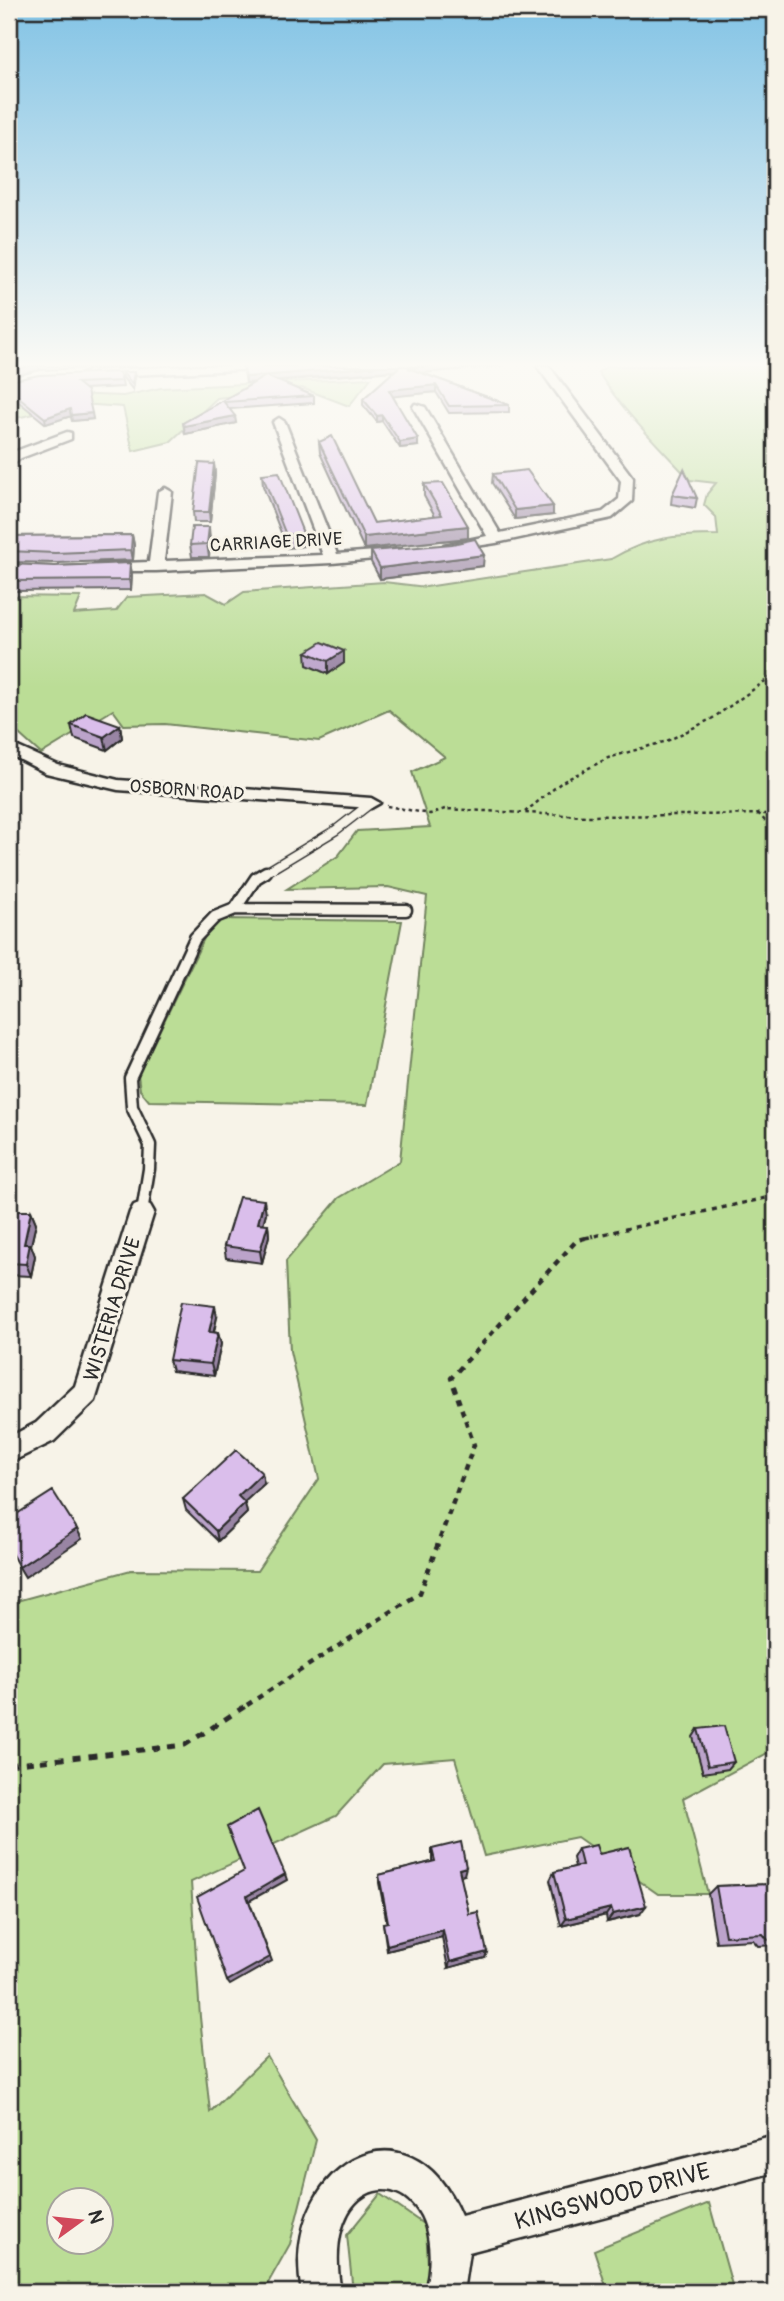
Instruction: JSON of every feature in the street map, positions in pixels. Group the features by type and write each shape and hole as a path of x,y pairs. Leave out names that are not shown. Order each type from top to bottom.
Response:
{"street":[{"path":"299,473 332,559"},
{"path":"458,473 496,539"},
{"path":"438,549 607,515 625,501 628,481 622,473"},
{"path":"156,567 165,492"},
{"name":"CARRIAGE DRIVE","path":"82,569 332,559 411,552"},
{"name":"OSBORN ROAD","path":"9,748 26,758 82,778 118,785 372,803"},
{"path":"9,769 26,758"},
{"name":"WISTERIA DRIVE","path":"9,1451 45,1432 86,1394 142,1212"},
{"name":"KINGSWOOD DRIVE","path":"449,2238 775,2153"},
{"path":"322,2292 317,2274 318,2239 328,2207 347,2184 371,2171 396,2171 420,2183 438,2206 449,2238 450,2272 444,2292"}],"lane":[{"path":"235,909 256,878 336,830 372,803"},
{"path":"142,1212 150,1144 129,1104 127,1091 130,1078 195,939 215,917 235,909 406,910"}],"path":[{"path":"525,812 562,782 608,758 667,741 713,718 775,674"},
{"path":"372,803 430,814 445,809 585,816 757,812 775,814"},
{"path":"757,812 775,832"},
{"path":"9,1765 185,1745 419,1593 474,1445 452,1378 577,1240 775,1196"}],"green space":[{"path":"684,473 775,473 775,1749 683,1798 708,1894 658,1894 577,1837 484,1856 455,1758 383,1764 336,1816 191,1882 200,2017 210,2112 267,2056 316,2140 290,2244 263,2292 9,2292 9,1603 131,1570 257,1571 319,1479 290,1351 286,1261 339,1198 400,1161 427,896 388,887 287,889 338,856 357,831 430,827 412,772 445,757 389,710 319,741 165,724 124,725 113,710 41,754 9,725 9,596 81,597 74,614 116,611 127,597 206,593 226,604 244,592 384,582 426,587 611,559 637,546 663,539 718,535 716,517 704,505 707,494 716,483 690,480"},
{"path":"223,919 402,921 367,1105 149,1101 140,1090 138,1075 209,928"},
{"path":"380,2194 426,2226 429,2284 423,2292 353,2292 347,2235"},
{"path":"709,2203 734,2292 608,2292 594,2250"}],"building":[{"path":"198,473 213,473 209,512 193,512"},
{"path":"280,473 303,533 286,535 262,474"},
{"path":"334,473 350,473 374,523 442,515 424,484 443,483 468,526 364,537"},
{"path":"529,473 553,506 515,510 493,474"},
{"path":"682,473 686,473 697,498 672,495"},
{"path":"192,527 209,527 207,544 190,545"},
{"path":"132,535 131,550 55,553 9,551 9,536"},
{"path":"475,539 484,555 380,568 371,551 452,544"},
{"path":"130,563 129,580 9,581 9,564 55,566"},
{"path":"322,642 344,651 328,661 306,652"},
{"path":"86,713 120,725 104,737 71,725"},
{"path":"239,1197 264,1200 258,1223 268,1224 260,1251 224,1246"},
{"path":"9,1211 31,1211 24,1244 30,1244 26,1264 9,1263"},
{"path":"181,1302 215,1306 209,1332 218,1333 211,1364 169,1360"},
{"path":"236,1450 262,1473 238,1496 245,1503 216,1531 183,1499"},
{"path":"53,1491 77,1529 19,1567 9,1549 9,1519"},
{"path":"724,1726 734,1762 708,1766 698,1729"},
{"path":"258,1810 285,1874 247,1896 270,1957 227,1981 197,1897 244,1871 227,1827"},
{"path":"461,1842 466,1867 459,1869 469,1914 478,1912 487,1952 450,1962 443,1930 387,1945 383,1923 388,1922 379,1875 435,1861 432,1849"},
{"path":"596,1845 599,1854 629,1847 646,1906 613,1914 611,1908 566,1919 554,1872 582,1865 578,1849"},
{"path":"775,1884 775,1939 768,1940 763,1934 725,1936 716,1886"}]}
